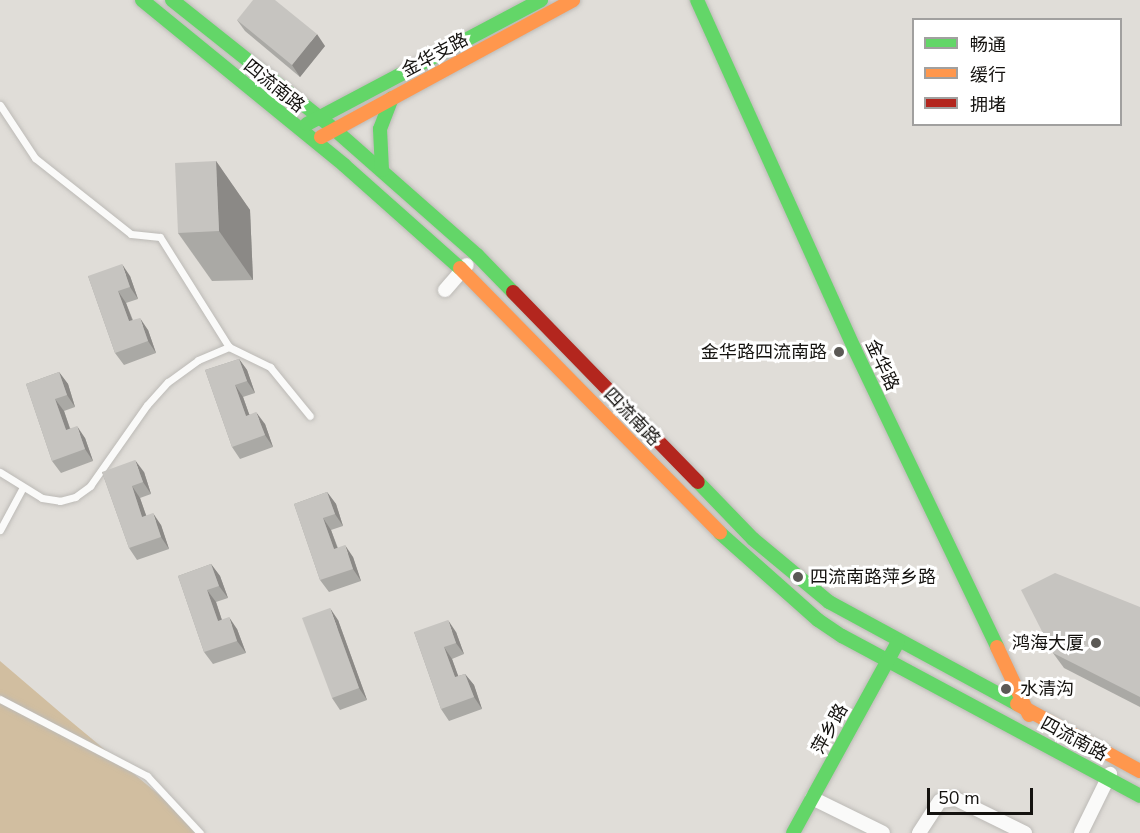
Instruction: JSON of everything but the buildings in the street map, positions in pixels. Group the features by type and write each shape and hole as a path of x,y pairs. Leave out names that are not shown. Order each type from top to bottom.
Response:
{"main road":[{"name":"四流南路","path":"142,0 314,141 462,270 747,560 818,620 1140,796"},
{"name":"四流南路","path":"172,0 334,129 477,255 753,539 829,602 898,642 1140,770"},
{"path":"298,129 540,0"},
{"name":"金华支路","path":"314,141 573,0"},
{"name":"金华路","path":"697,0 854,348 1041,742"},
{"path":"382,170 380,129 392,98"},
{"name":"萍乡路","path":"793,833 898,642"}],"street":[{"path":"445,290 477,255"},
{"path":"1081,833 1117,759"},
{"path":"812,798 883,833"},
{"path":"919,833 940,801 956,800 1025,833"}],"lane":[{"path":"0,105 35,158 131,234 160,237 228,347 270,367 310,416"},
{"path":"0,472 22,489 51,500 75,497 90,486 147,405 168,382 198,360 228,347"},
{"path":"0,530 22,489"},
{"path":"0,699 147,776 200,833"}],"shaded area":[{"path":"0,661 62,714 205,833 0,833"}],"traffic: fast":[{"path":"142,0 344,165 460,268"},
{"path":"172,0 334,129 477,255 513,292"},
{"path":"307,124 541,0"},
{"path":"697,0 854,348 997,647"},
{"path":"382,170 380,129 392,98"},
{"path":"698,482 753,539 829,602 1017,704"},
{"path":"720,533 818,620 842,636 1140,796"},
{"path":"793,833 898,642"}],"traffic: slow":[{"path":"321,137 573,0"},
{"path":"460,268 720,533"},
{"path":"997,647 1029,715"},
{"path":"1017,704 1140,771"}],"traffic: jam":[{"path":"513,292 698,482"}],"place":[{"name":"金华路四流南路","path":"839,352"},
{"name":"四流南路萍乡路","path":"798,577"},
{"name":"鸿海大厦","path":"1096,643"},
{"name":"水清沟","path":"1006,689"}]}
